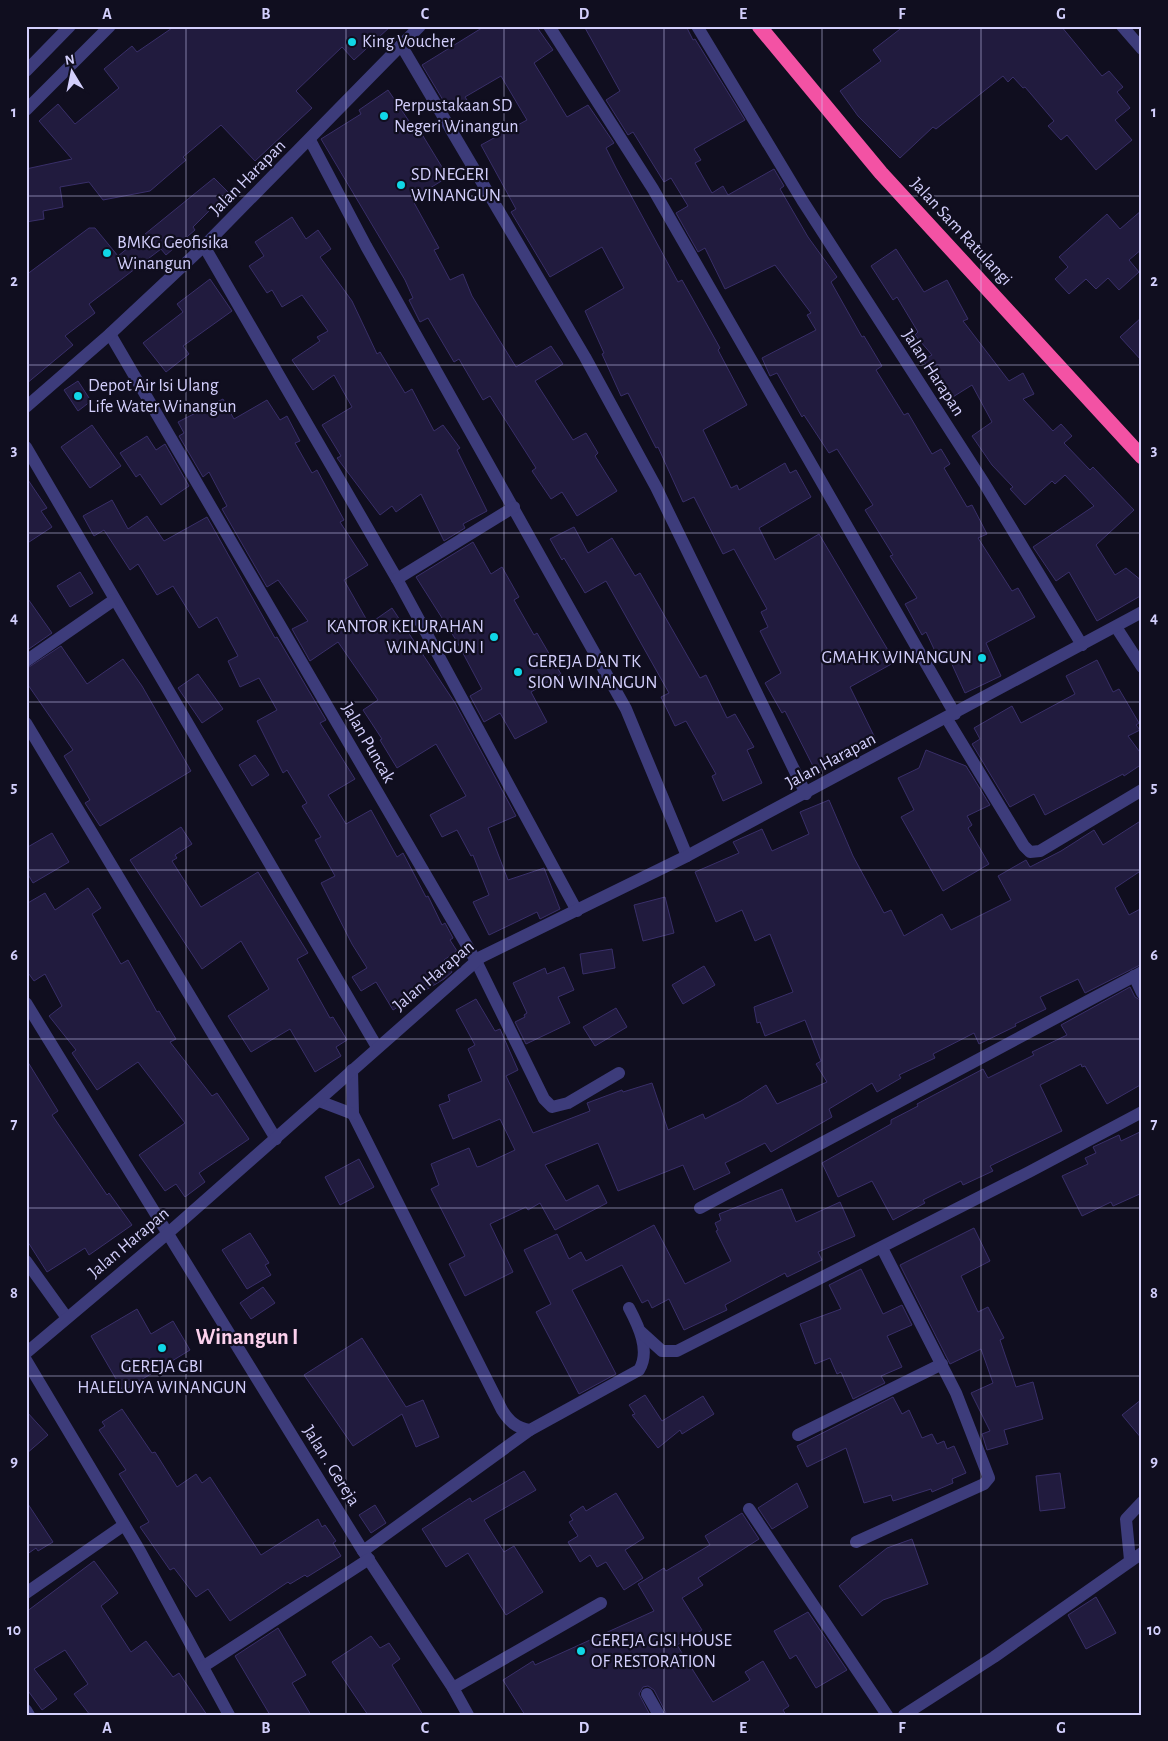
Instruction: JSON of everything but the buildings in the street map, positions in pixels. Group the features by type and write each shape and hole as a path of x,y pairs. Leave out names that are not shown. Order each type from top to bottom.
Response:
{"highway":[{"name":"Jalan Sam Ratulangi","path":"760,26 881,173 1142,457"}],"street":[{"path":"26,71 70,26"},
{"path":"26,110 110,26"},
{"name":"Jalan Harapan","path":"26,406 110,334 204,246 420,26"},
{"path":"549,26 654,190 1024,846 1030,852 1040,851 1142,790"},
{"name":"Jalan Harapan","path":"26,1353 276,1140 377,1047 476,962 493,951 687,856 806,794 1082,645 984,483 802,200 697,26"},
{"path":"1122,26 1142,49"},
{"path":"401,46 576,340 656,487 806,794"},
{"path":"310,140 366,246 626,709 687,856"},
{"path":"204,246 397,579 577,911"},
{"name":"Jalan Puncak","path":"110,334 476,962 510,1033 548,1104 552,1107 568,1103 619,1073"},
{"path":"26,447 377,1047"},
{"path":"397,579 514,507"},
{"path":"26,661 114,600"},
{"path":"1082,645 1142,612"},
{"path":"1116,627 1142,667"},
{"path":"26,723 276,1140"},
{"path":"700,1208 1138,974 1142,993"},
{"name":"Jalan . Gereja","path":"26,1003 366,1555 453,1688 468,1715"},
{"path":"352,1070 353,1114 502,1410 517,1427 530,1430"},
{"path":"319,1101 353,1114"},
{"path":"629,1308 641,1332 662,1351 677,1351 882,1248 1142,1112"},
{"path":"856,1542 988,1481 987,1472 966,1417 942,1364 882,1248"},
{"path":"26,1261 67,1318"},
{"path":"204,1666 366,1555 530,1430 639,1370 643,1363 641,1332"},
{"path":"26,1360 124,1525 204,1666 229,1715"},
{"path":"798,1435 942,1364"},
{"path":"1130,1560 1126,1519 1142,1502"},
{"path":"749,1509 887,1715"},
{"path":"26,1593 124,1525"},
{"path":"904,1715 994,1657 1142,1553"},
{"path":"453,1688 602,1603"},
{"path":"647,1694 659,1715"},
{"path":"26,1710 29,1715"}],"place":[{"name":"King Voucher","path":"352,42"},
{"name":"Perpustakaan SD Negeri Winangun","path":"384,116"},
{"name":"SD NEGERI WINANGUN","path":"401,185"},
{"name":"BMKG Geofisika Winangun","path":"107,253"},
{"name":"Depot Air Isi Ulang Life Water Winangun","path":"78,396"},
{"name":"KANTOR KELURAHAN WINANGUN I","path":"494,637"},
{"name":"GMAHK WINANGUN","path":"982,658"},
{"name":"GEREJA DAN TK SION WINANGUN","path":"518,672"},
{"name":"GEREJA GBI HALELUYA WINANGUN","path":"162,1348"},
{"name":"GEREJA GISI HOUSE OF RESTORATION","path":"581,1651"}],"district":[{"name":"Winangun I","path":"247,1337"}]}
